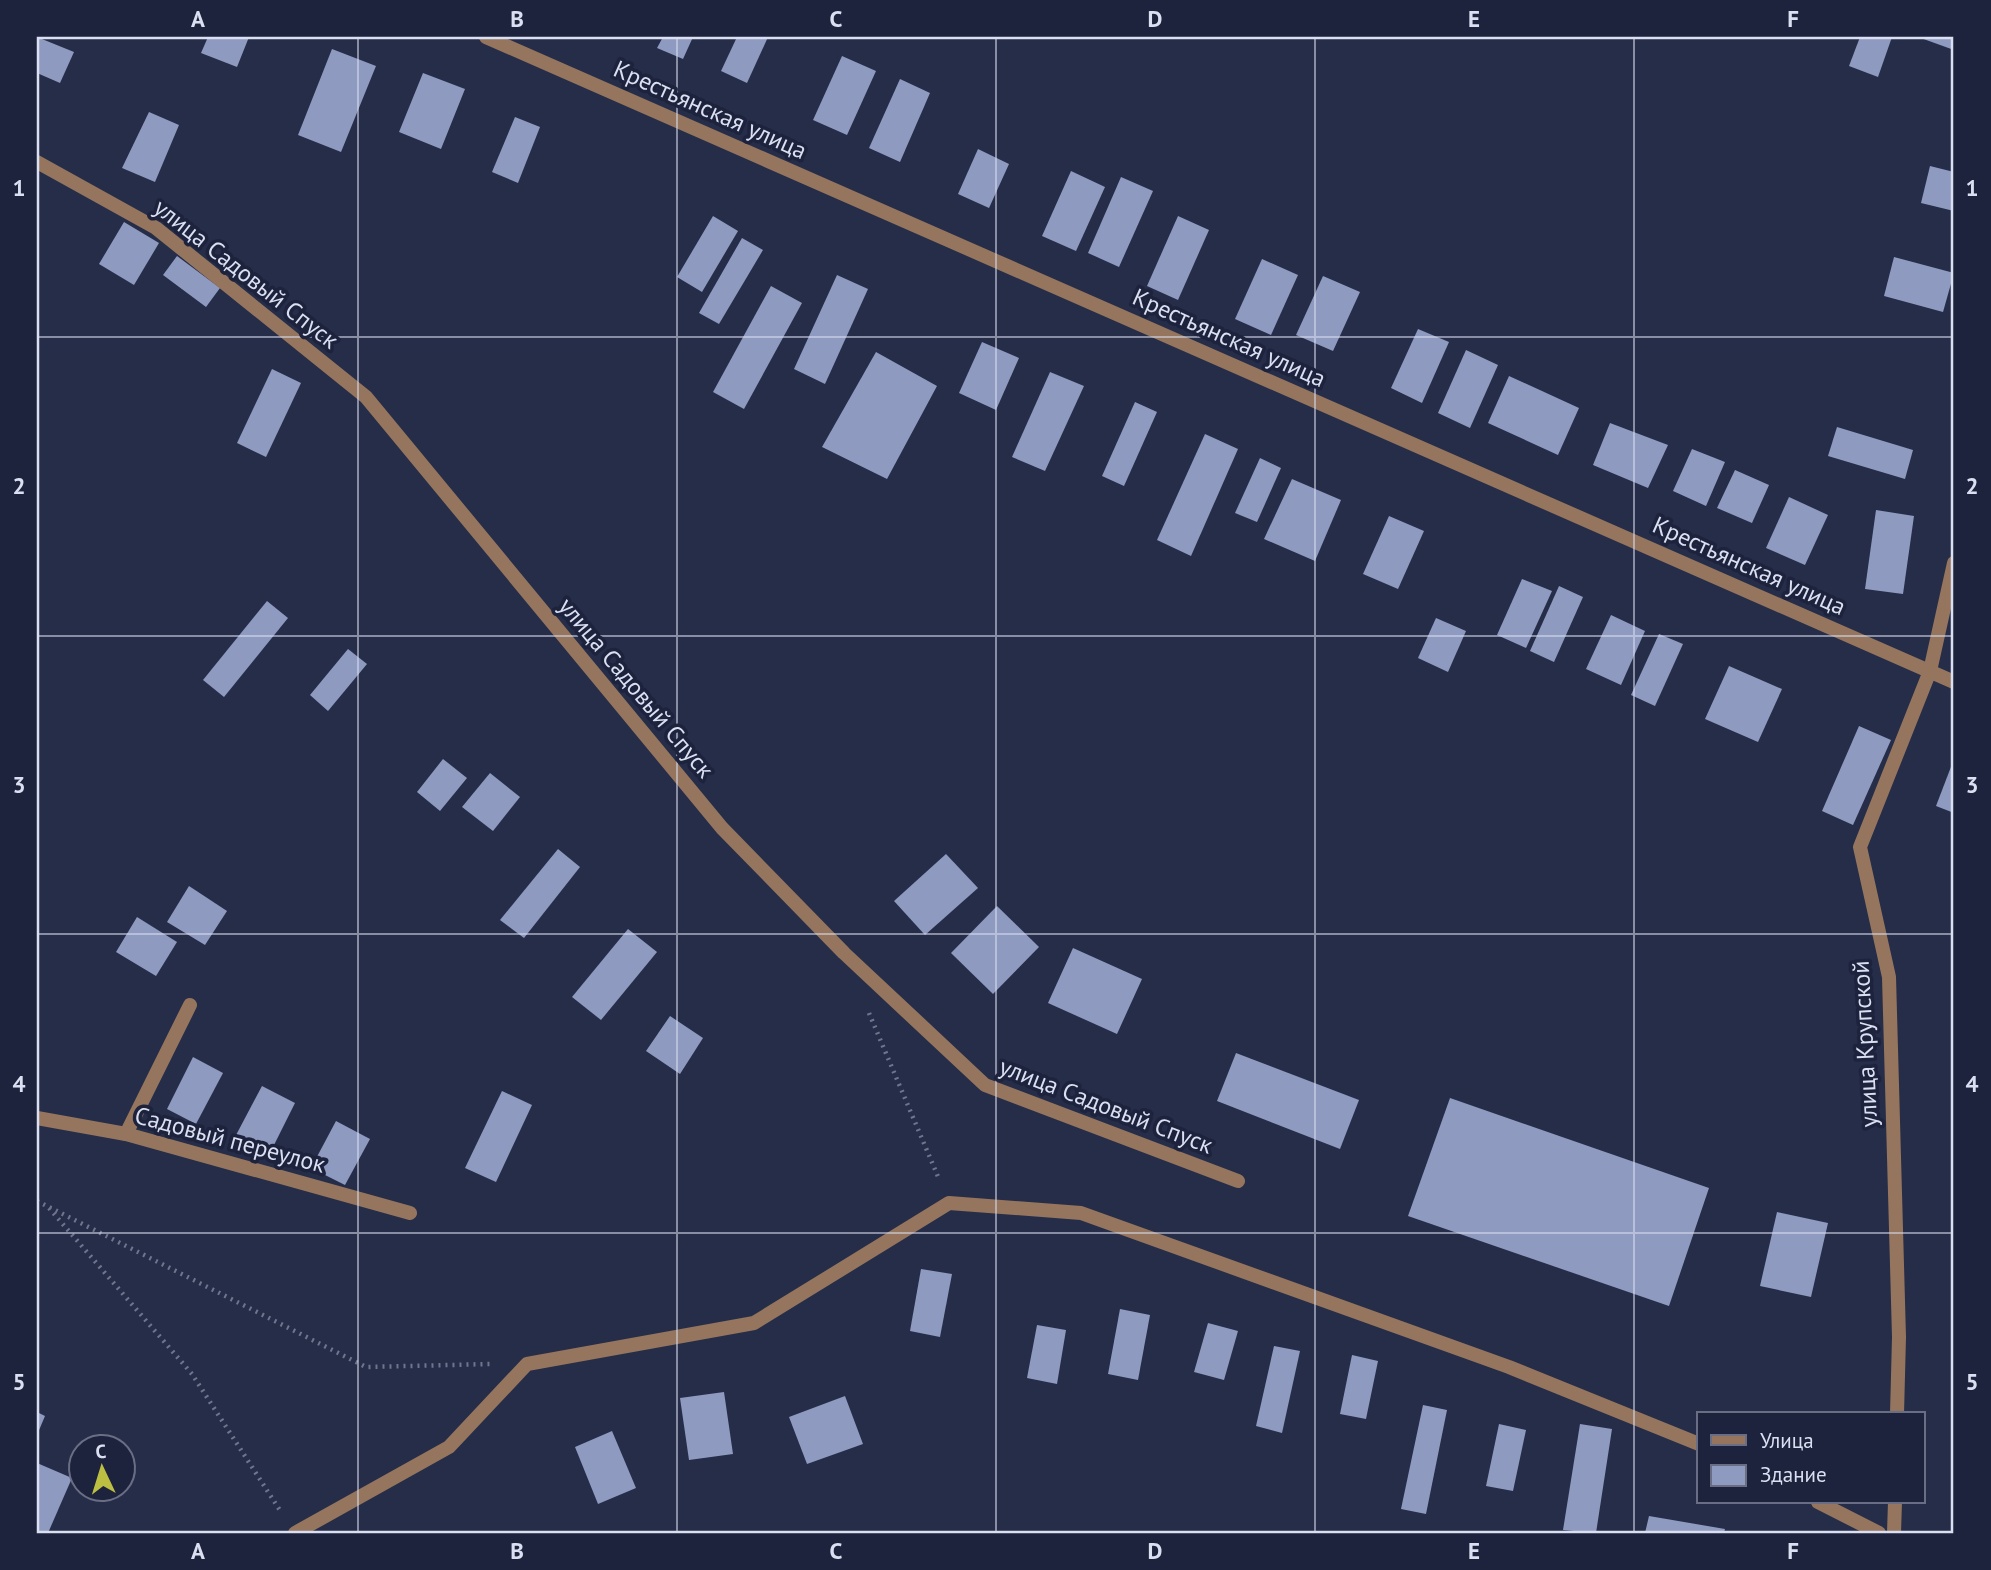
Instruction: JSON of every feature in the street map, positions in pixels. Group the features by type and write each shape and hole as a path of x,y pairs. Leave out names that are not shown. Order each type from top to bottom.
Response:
{"street":[{"name":"Крестьянская улица","path":"486,37 1954,682"},
{"name":"улица Садовый Спуск","path":"37,162 156,228 366,397 722,828 844,953 985,1085 1238,1181"},
{"name":"улица Крупской","path":"1897,1412 1899,1337 1889,977 1860,847 1930,671 1954,563"},
{"path":"126,1134 190,1005"},
{"name":"Садовый переулок","path":"37,1118 126,1134 410,1213"},
{"path":"291,1527 449,1447 527,1364 754,1323 949,1203 1081,1213 1509,1367 1697,1443"},
{"path":"1822,1504 1880,1533"},
{"path":"1894,1533 1895,1504"}],"path":[{"path":"865,1003 949,1203"},
{"path":"37,1201 366,1367 527,1364"},
{"path":"47,1205 192,1374 291,1527"}],"building":[{"path":"37,37 74,52 60,83 37,73"},
{"path":"208,37 249,37 237,67 201,53"},
{"path":"663,37 693,37 683,59 657,48"},
{"path":"737,37 768,37 747,83 721,71"},
{"path":"1860,37 1892,37 1878,77 1849,66"},
{"path":"1918,37 1954,37 1954,50"},
{"path":"332,49 376,66 341,152 298,135"},
{"path":"842,56 876,71 847,135 813,120"},
{"path":"423,73 465,89 441,149 399,132"},
{"path":"900,79 930,93 900,162 869,148"},
{"path":"149,112 179,125 155,182 122,168"},
{"path":"515,117 540,127 518,183 492,172"},
{"path":"978,149 1009,164 989,208 958,194"},
{"path":"1930,166 1954,172 1954,211 1921,203"},
{"path":"1071,171 1105,187 1076,251 1042,236"},
{"path":"1121,177 1153,191 1119,267 1088,253"},
{"path":"713,216 738,231 702,292 677,277"},
{"path":"1178,216 1209,230 1178,300 1147,286"},
{"path":"124,222 159,243 134,285 99,264"},
{"path":"742,238 763,250 719,324 699,313"},
{"path":"177,256 220,288 206,307 163,275"},
{"path":"1894,257 1954,273 1943,312 1884,296"},
{"path":"1262,259 1298,275 1271,335 1235,319"},
{"path":"837,275 868,289 825,384 794,369"},
{"path":"1323,276 1360,292 1333,351 1296,335"},
{"path":"771,286 802,303 744,409 713,392"},
{"path":"1418,329 1449,342 1422,403 1391,388"},
{"path":"982,342 1019,358 996,410 959,393"},
{"path":"1466,350 1498,365 1470,428 1438,413"},
{"path":"876,352 937,386 887,479 822,447"},
{"path":"272,369 301,383 266,457 237,443"},
{"path":"1050,372 1084,386 1045,471 1012,457"},
{"path":"1509,376 1579,408 1558,455 1488,423"},
{"path":"1135,402 1157,412 1124,486 1102,476"},
{"path":"1610,423 1668,445 1648,488 1593,465"},
{"path":"1837,427 1913,450 1905,479 1828,456"},
{"path":"1205,434 1238,449 1191,556 1157,540"},
{"path":"1692,449 1725,462 1706,506 1673,491"},
{"path":"1260,458 1281,468 1257,522 1235,513"},
{"path":"1735,470 1769,485 1752,523 1717,508"},
{"path":"1292,479 1341,500 1315,561 1264,539"},
{"path":"1789,497 1828,515 1805,565 1766,548"},
{"path":"1876,510 1914,516 1903,594 1865,589"},
{"path":"1389,516 1424,531 1398,589 1363,574"},
{"path":"1522,579 1552,591 1526,648 1497,635"},
{"path":"1559,586 1583,597 1554,662 1530,651"},
{"path":"267,601 288,618 224,697 203,680"},
{"path":"1611,615 1645,631 1621,685 1586,669"},
{"path":"1436,618 1466,631 1448,672 1418,658"},
{"path":"1659,634 1683,644 1655,706 1631,695"},
{"path":"348,649 367,664 328,711 310,695"},
{"path":"1729,666 1782,689 1758,742 1705,719"},
{"path":"1859,726 1891,740 1853,825 1822,811"},
{"path":"443,759 467,778 440,811 417,792"},
{"path":"1954,759 1954,813 1936,806"},
{"path":"490,773 520,797 493,831 462,807"},
{"path":"558,849 580,867 524,938 500,920"},
{"path":"946,854 978,888 925,935 894,901"},
{"path":"189,886 227,911 205,945 167,922"},
{"path":"997,906 1039,947 993,994 951,953"},
{"path":"137,917 177,942 156,976 116,952"},
{"path":"628,929 657,952 601,1020 572,997"},
{"path":"1073,948 1142,979 1117,1034 1048,1003"},
{"path":"670,1016 703,1038 680,1074 646,1051"},
{"path":"1236,1053 1359,1100 1340,1149 1217,1101"},
{"path":"193,1057 223,1073 196,1124 167,1109"},
{"path":"262,1086 295,1103 269,1155 235,1137"},
{"path":"502,1091 532,1105 496,1182 465,1168"},
{"path":"1450,1098 1709,1188 1669,1306 1408,1216"},
{"path":"336,1121 370,1139 345,1185 311,1168"},
{"path":"1777,1212 1828,1223 1811,1297 1760,1286"},
{"path":"921,1269 952,1274 940,1337 910,1331"},
{"path":"1120,1309 1150,1315 1138,1380 1108,1374"},
{"path":"1208,1323 1238,1331 1224,1380 1194,1372"},
{"path":"1037,1325 1066,1330 1057,1384 1027,1378"},
{"path":"1274,1346 1300,1351 1282,1433 1256,1426"},
{"path":"1352,1355 1378,1361 1366,1419 1340,1414"},
{"path":"724,1392 733,1454 689,1460 680,1398"},
{"path":"845,1396 863,1444 807,1464 789,1417"},
{"path":"1423,1405 1447,1410 1426,1514 1401,1509"},
{"path":"37,1412 45,1416 37,1435"},
{"path":"1499,1424 1526,1430 1513,1491 1486,1486"},
{"path":"1580,1424 1612,1429 1596,1533 1563,1530"},
{"path":"612,1431 636,1488 598,1504 575,1447"},
{"path":"37,1463 66,1475 66,1492 48,1533 37,1533"},
{"path":"1649,1516 1725,1529 1724,1533 1645,1533"}]}
